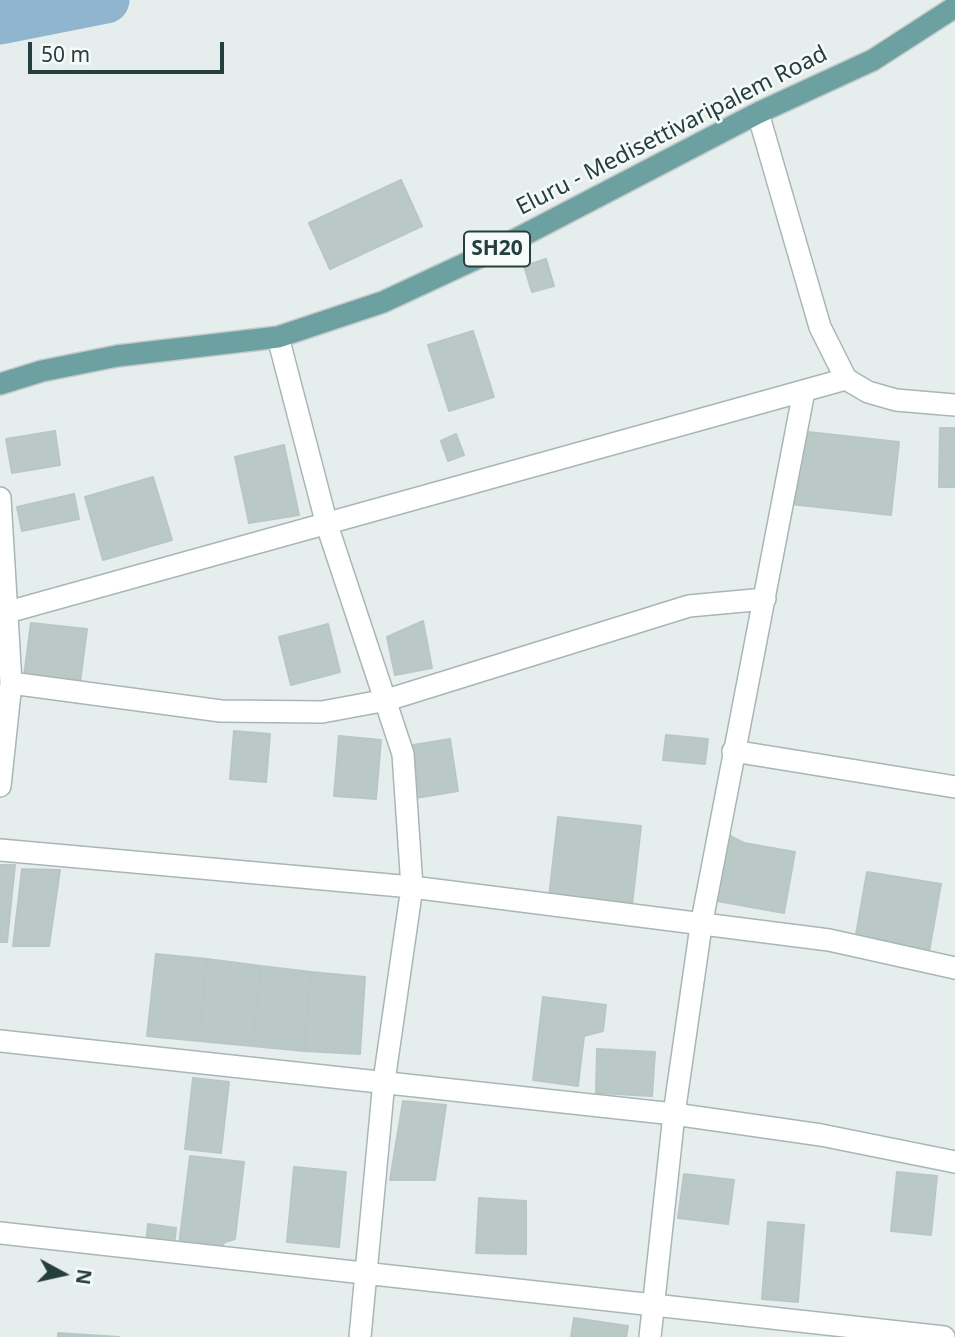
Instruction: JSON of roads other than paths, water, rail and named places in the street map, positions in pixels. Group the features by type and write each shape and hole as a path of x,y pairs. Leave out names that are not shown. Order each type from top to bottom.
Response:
{"main road":[{"name":"Eluru - Medisettivaripalem Road","path":"0,384 42,371 117,356 278,337 383,302 758,113 873,60 955,7"}],"street":[{"path":"758,113 820,327 846,379 868,392 896,400 955,405"},
{"path":"278,337 327,526 403,754 412,887 384,1081 360,1337"},
{"path":"8,612 327,526 846,379"},
{"path":"650,1337 674,1114 701,926 804,391"},
{"path":"0,498 11,683 0,786"},
{"path":"11,683 221,711 322,712 387,700 690,606 765,599"},
{"path":"733,751 955,787"},
{"path":"0,850 412,887 701,926 829,940 955,968"},
{"path":"0,1041 674,1114 821,1135 955,1162"},
{"path":"0,1233 944,1337"}],"waterway":[{"path":"0,21 106,0"}]}
